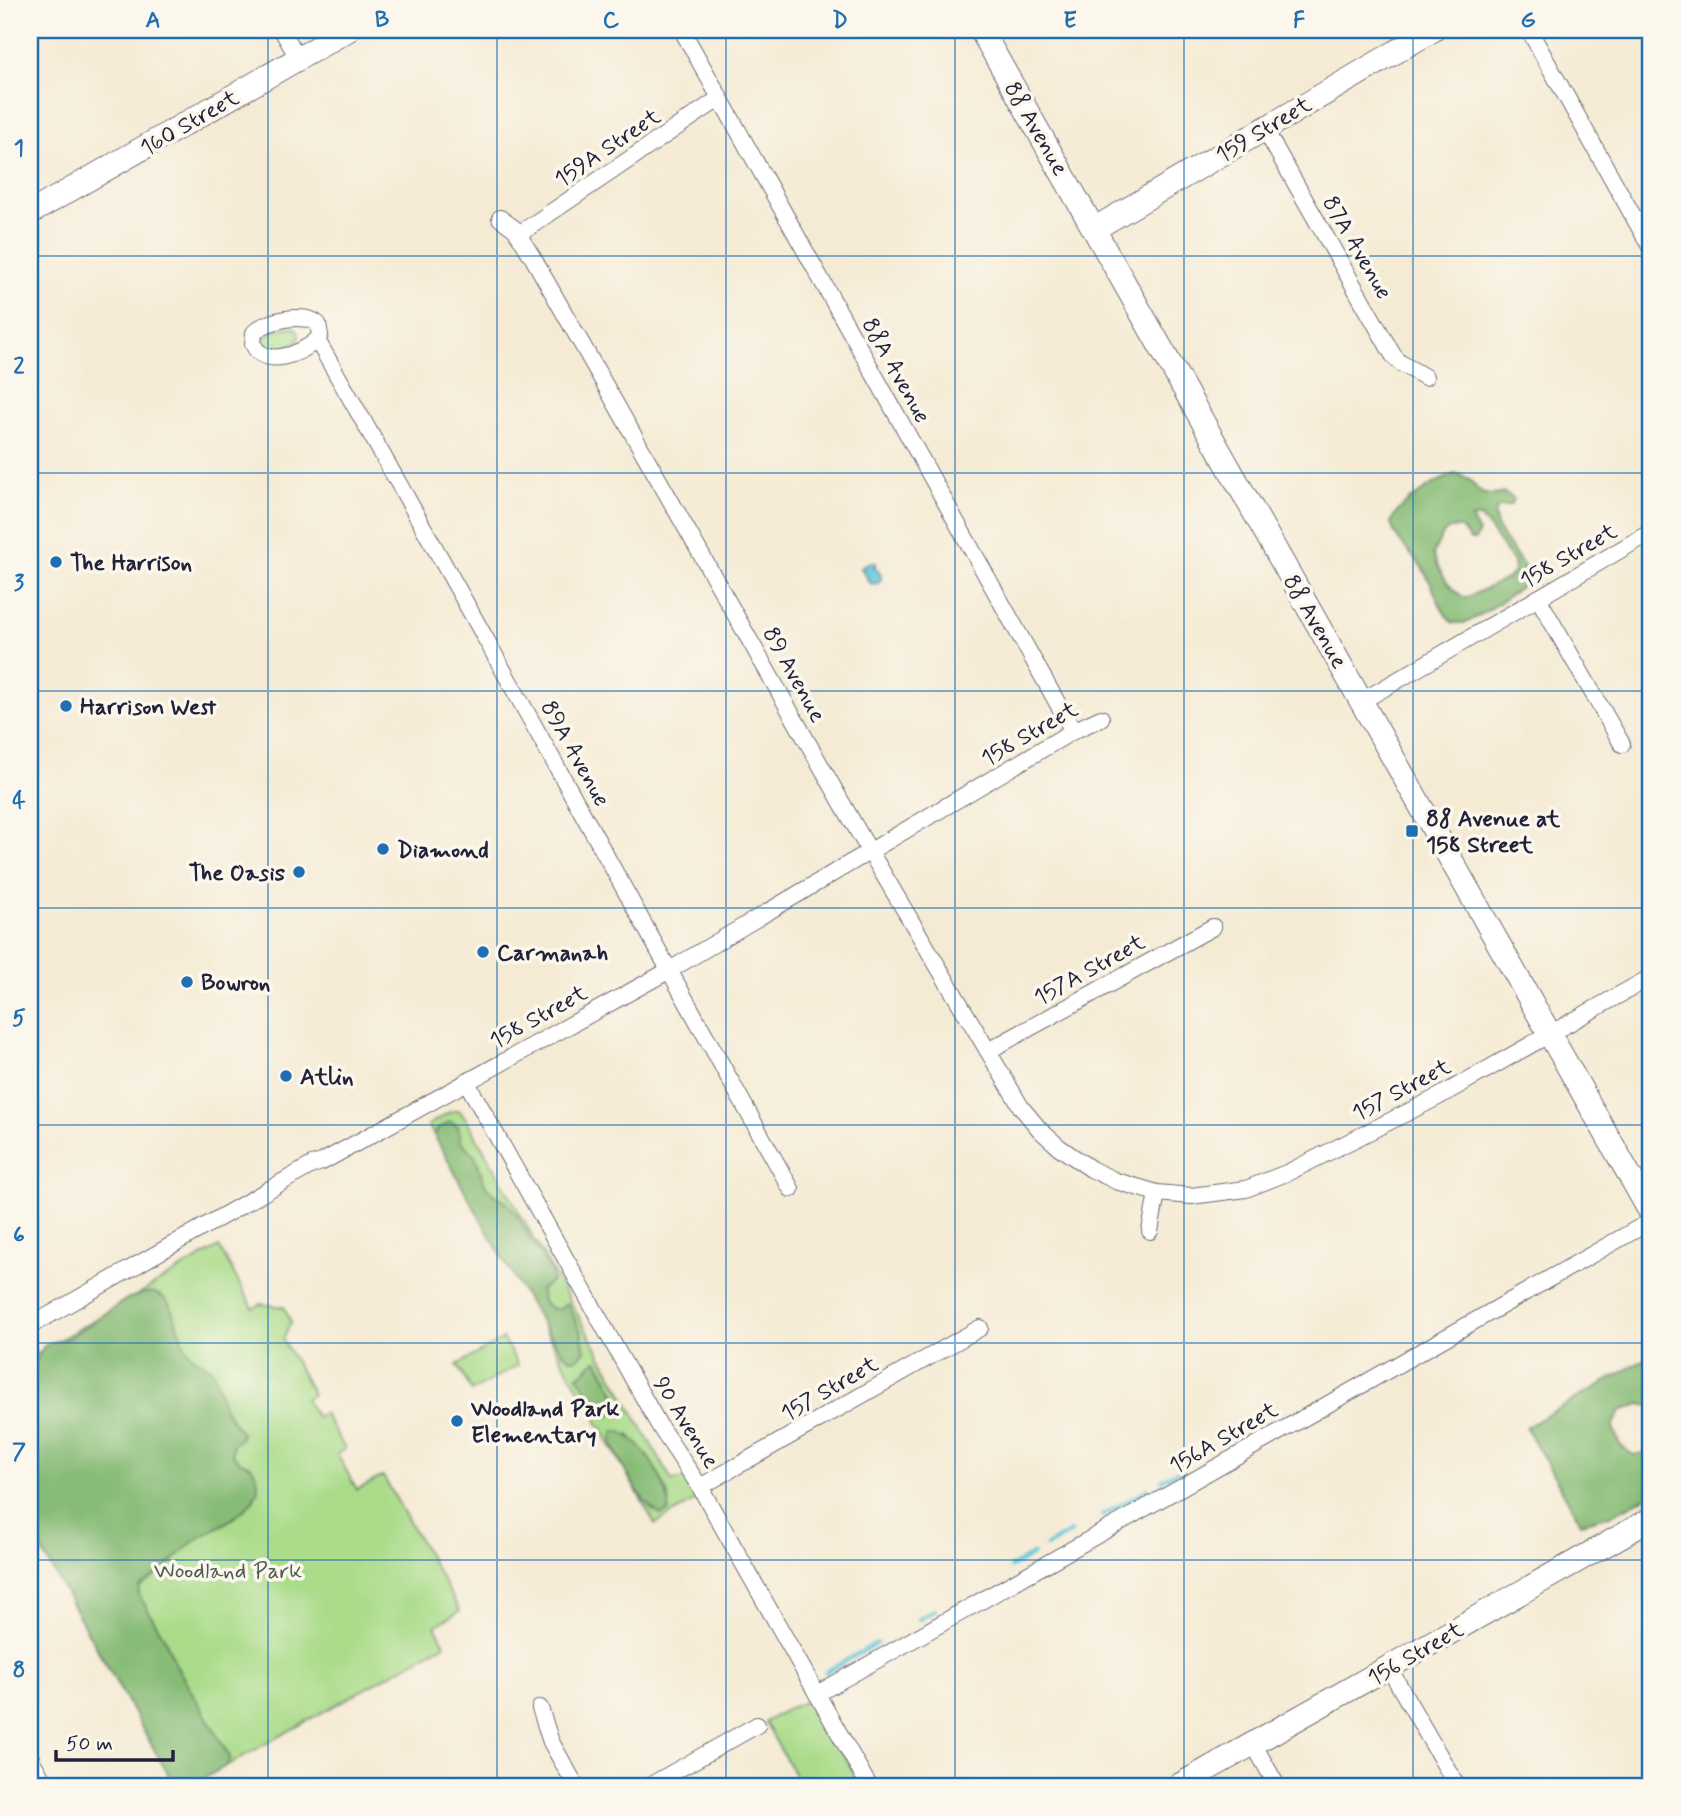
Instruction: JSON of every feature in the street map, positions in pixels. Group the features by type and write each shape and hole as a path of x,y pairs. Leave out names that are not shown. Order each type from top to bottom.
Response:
{"main road":[{"name":"160 Street","path":"30,213 348,30"},
{"name":"88 Avenue","path":"981,30 1651,1213"},
{"name":"159 Street","path":"1094,229 1433,30"},
{"name":"156 Street","path":"1178,1786 1651,1519"}],"street":[{"path":"282,30 298,58"},
{"name":"88A Avenue","path":"682,30 1073,731"},
{"path":"1529,30 1651,248"},
{"name":"159A Street","path":"519,234 720,97"},
{"name":"87A Avenue","path":"1264,128 1393,355 1399,362 1425,377"},
{"name":"89 Avenue","path":"500,218 519,234 869,852 988,1051 1031,1121 1059,1147"},
{"name":"89A Avenue","path":"317,340 545,743 668,971 791,1189"},
{"name":"158 Street","path":"1362,701 1651,532"},
{"path":"1538,598 1622,744"},
{"name":"158 Street","path":"30,1326 312,1165 339,1153 668,971 1073,731 1101,718"},
{"name":"157A Street","path":"988,1051 1213,927"},
{"name":"157 Street","path":"1059,1147 1104,1175 1157,1192 1191,1196 1224,1194 1247,1189 1273,1180 1438,1097 1651,977"},
{"name":"90 Avenue","path":"466,1081 660,1427 701,1487 869,1786"},
{"path":"1150,1231 1157,1192"},
{"name":"156A Street","path":"817,1694 1651,1221"},
{"name":"157 Street","path":"701,1487 980,1328"},
{"path":"1389,1668 1457,1786"},
{"path":"540,1708 549,1737 576,1786"},
{"path":"649,1786 757,1725"},
{"path":"1254,1745 1277,1786"},
{"path":"30,1757 46,1786"}],"green space":[{"path":"295,328 299,333 296,342 278,349 264,347 262,339 270,332"},
{"path":"1455,474 1463,476 1480,492 1493,495 1504,493 1514,499 1511,505 1496,508 1495,518 1502,536 1526,569 1529,578 1498,603 1464,623 1453,623 1448,617 1423,569 1400,542 1391,523 1394,516 1409,501","holes":["1481,517 1513,562 1514,572 1508,578 1466,598 1450,585 1433,554 1446,531 1455,527 1461,528 1470,540 1475,540 1479,532 1471,519"]},
{"path":"459,1110 467,1120 672,1481 685,1479 698,1499 655,1524 539,1319 563,1353 566,1304 561,1309 553,1309 543,1302 540,1290 552,1281 552,1273 516,1213 485,1185 476,1158 461,1141 458,1126 437,1130 435,1137 428,1125 450,1112","holes":["597,1360 614,1391 578,1375 584,1374","628,1434 653,1466 667,1493 670,1503 653,1511 626,1471 612,1444"]},
{"path":"450,1122 458,1126 461,1141 476,1158 485,1185 516,1213 552,1274 552,1281 540,1290 543,1302 552,1309 560,1309 567,1303 581,1332 585,1351 578,1358 572,1359 561,1349 544,1326 435,1137 437,1130"},
{"name":"Woodland Park","path":"219,1247 253,1308 260,1304 284,1307 291,1322 283,1340 313,1394 305,1399 316,1417 324,1413 345,1449 337,1454 357,1490 383,1476 460,1611 435,1626 445,1644 190,1786 175,1786 30,1530 30,1357"},
{"path":"149,1292 167,1301 187,1349 214,1373 226,1410 242,1434 233,1444 232,1454 239,1461 251,1466 257,1480 257,1492 251,1503 229,1521 193,1542 139,1588 139,1595 164,1637 176,1665 230,1757 227,1765 190,1786 175,1786 30,1530 30,1372 44,1346 67,1339 127,1299"},
{"path":"503,1339 518,1365 472,1391 457,1365"},
{"path":"1651,1356 1651,1406 1639,1404 1620,1411 1613,1427 1620,1445 1633,1455 1651,1452 1651,1494 1614,1514 1581,1523 1526,1427"},
{"path":"597,1360 614,1391 618,1407 608,1417 601,1415 578,1376"},
{"path":"615,1431 634,1440 652,1463 665,1489 669,1511 661,1515 653,1510 639,1493 612,1444"},
{"path":"807,1701 816,1706 861,1786 801,1786 765,1722"}],"water":[{"path":"870,562 876,564 874,566 881,575 877,584 870,583 861,568"}],"waterway":[{"path":"1162,1480 1183,1468"},
{"path":"1102,1515 1148,1489"},
{"path":"1047,1546 1071,1532"},
{"path":"1011,1567 1033,1554"},
{"path":"919,1619 935,1610"},
{"path":"826,1672 877,1643"}],"place":[{"name":"The Harrison","path":"56,562"},
{"name":"Harrison West","path":"66,706"},
{"name":"88 Avenue at 158 Street","path":"1412,831"},
{"name":"Diamond","path":"383,849"},
{"name":"The Oasis","path":"299,872"},
{"name":"Carmanah","path":"483,952"},
{"name":"Bowron","path":"187,982"},
{"name":"Atlin","path":"286,1076"},
{"name":"Woodland Park Elementary","path":"457,1421"}]}
